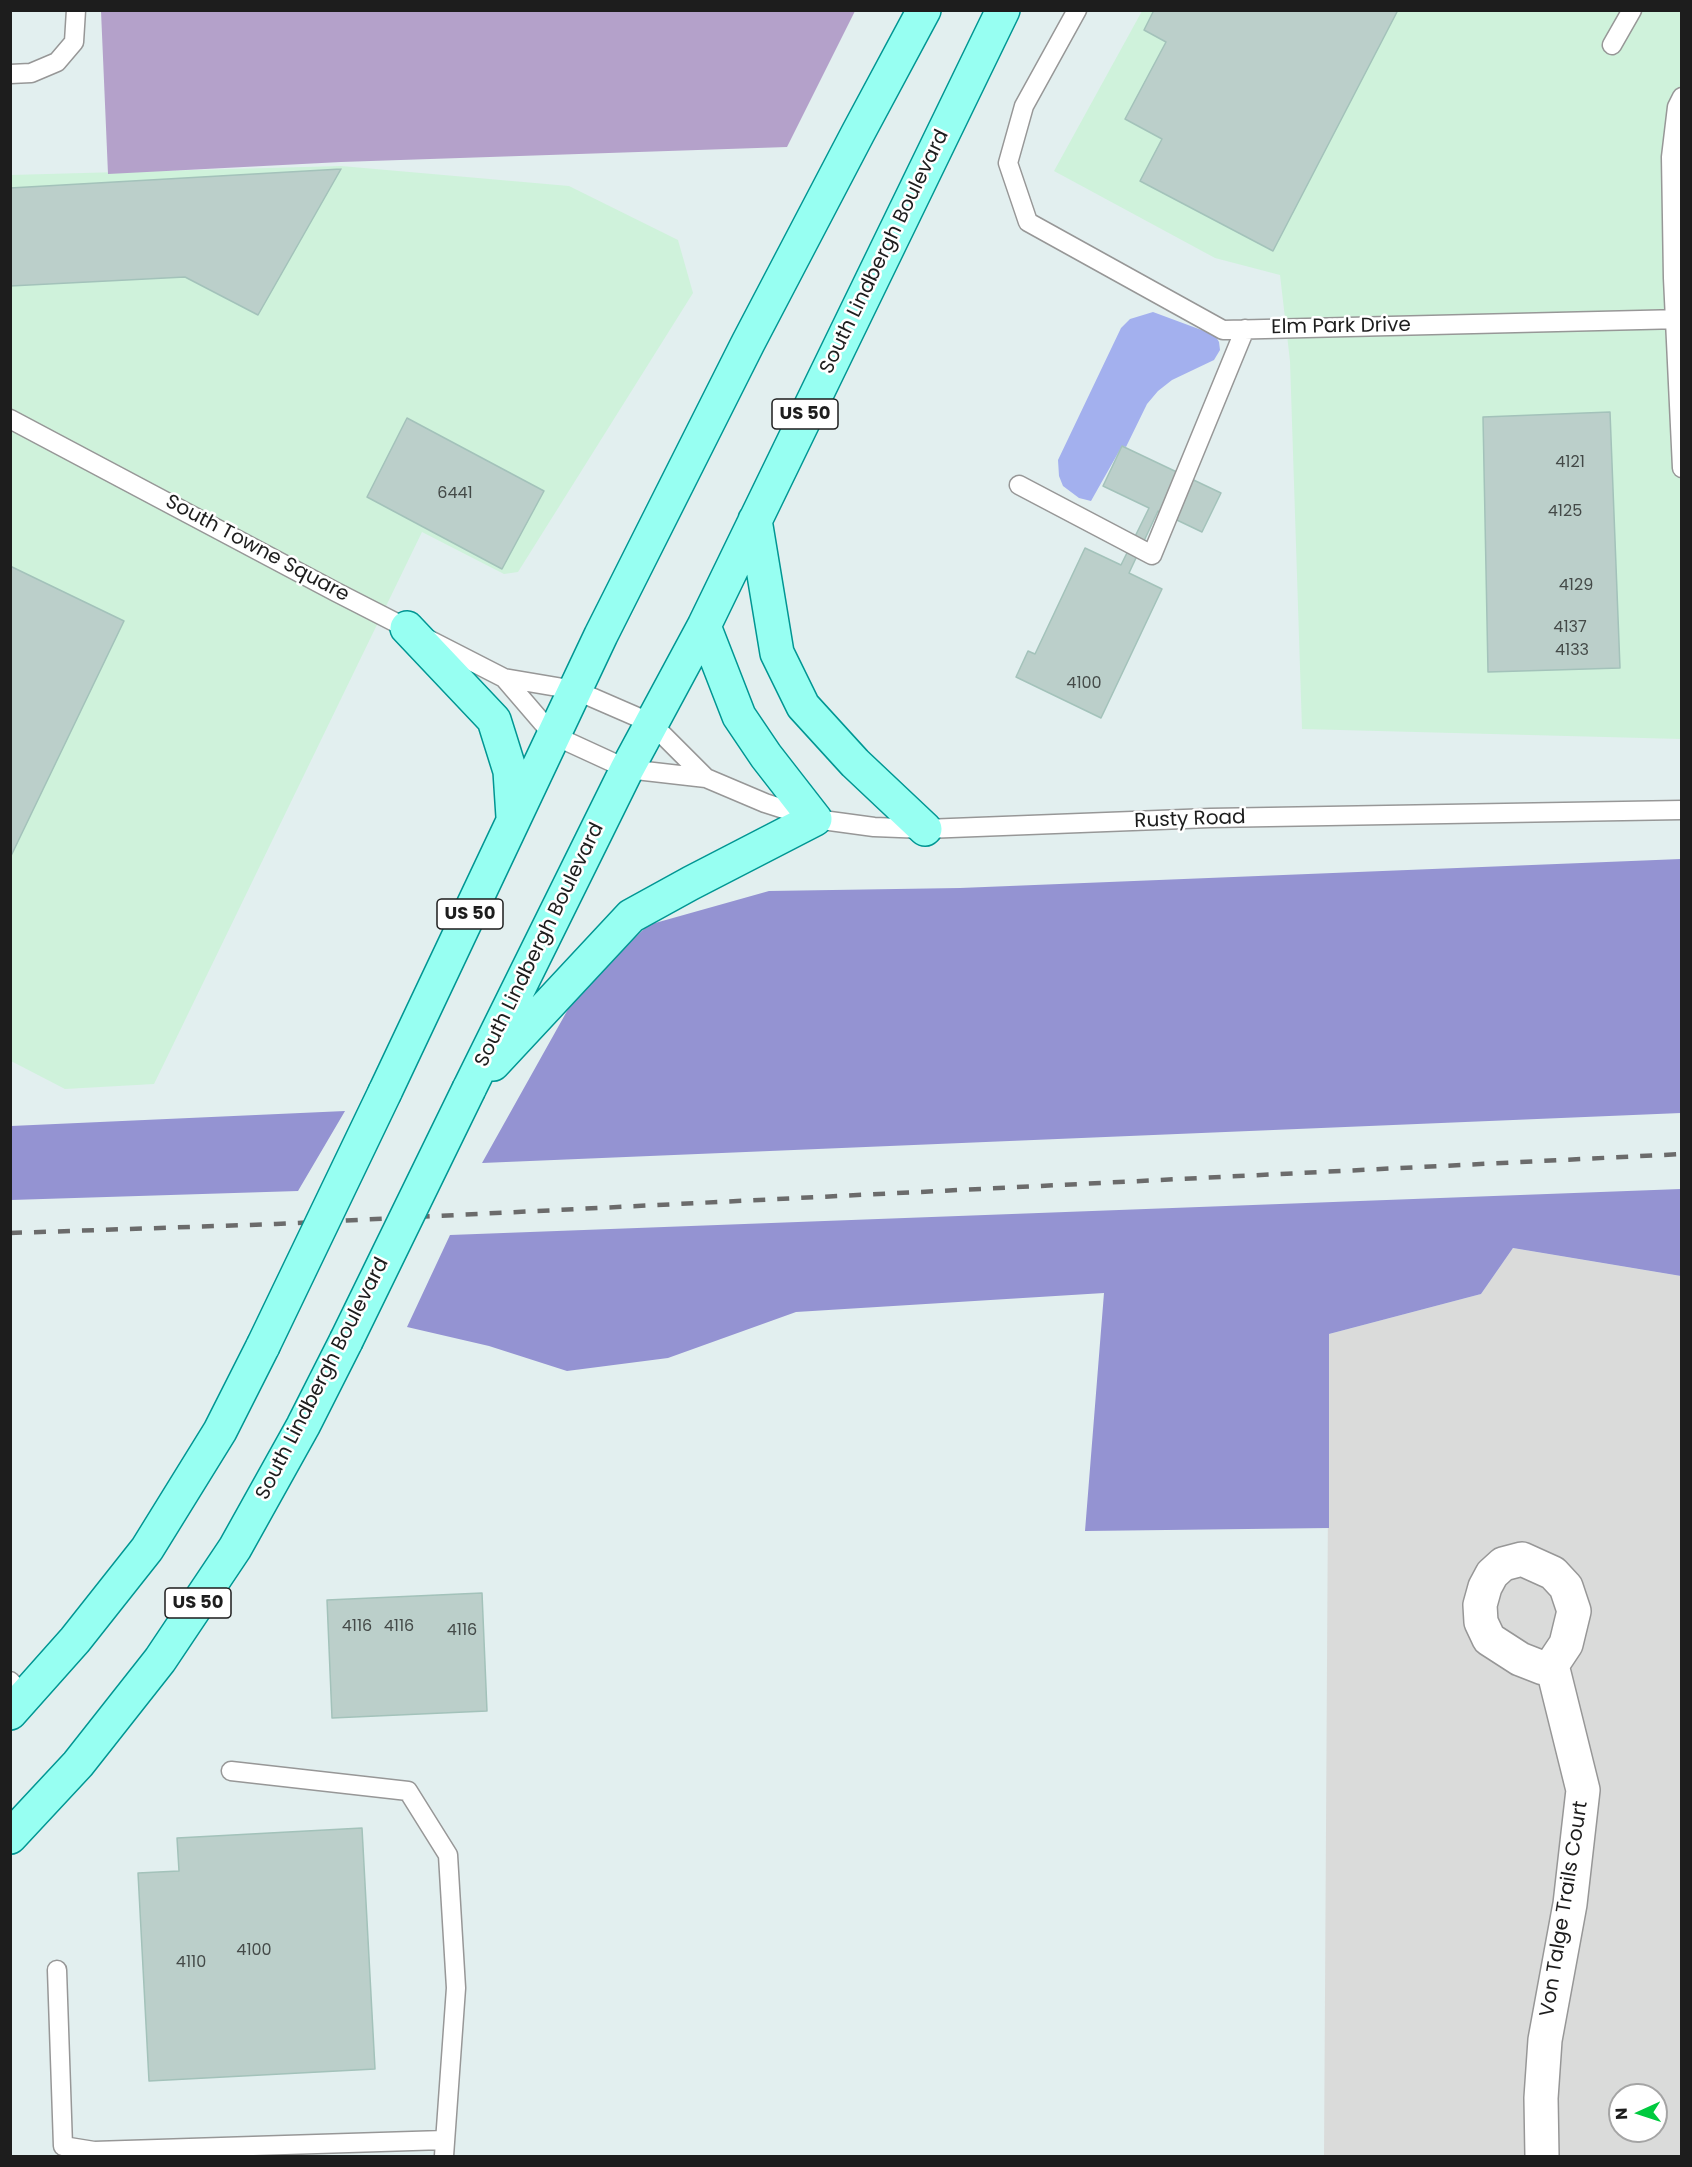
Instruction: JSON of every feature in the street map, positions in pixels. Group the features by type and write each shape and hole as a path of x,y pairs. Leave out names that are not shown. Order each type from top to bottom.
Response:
{"main road":[{"name":"US 50","path":"16,1697 75,1640 147,1549 220,1431 386,1092 574,690 748,343 924,10"},
{"name":"South Lindbergh Boulevard","path":"10,1837 78,1764 160,1660 235,1548 303,1426 627,769 704,626 1003,10"},
{"path":"755,520 777,653 803,706 855,764 925,829"},
{"path":"469,1089 631,916 815,819 766,756 739,716 704,626"},
{"path":"407,628 494,720 510,771 513,822"}],"street":[{"name":"Von Talge Trails Court","path":"1542,2157 1541,2098 1545,2040 1570,1904 1583,1790 1552,1665"}],"lane":[{"path":"10,74 31,73 57,62 74,42 76,10"},
{"name":"Elm Park Drive","path":"1077,10 1024,106 1008,162 1028,222 1223,330 1678,320"},
{"path":"1612,45 1632,10"},
{"path":"1682,97 1677,107 1671,157 1682,468"},
{"path":"1019,485 1152,555 1245,329"},
{"name":"South Towne Square","path":"10,419 504,678 574,690 651,723"},
{"name":"South Towne Square","path":"504,678 553,735"},
{"name":"Rusty Road","path":"651,723 706,778"},
{"name":"Rusty Road","path":"553,735 627,769 706,778 815,819 874,827 925,829 1210,818 1682,810"},
{"path":"57,1970 63,2146 94,2151 444,2148 456,1988 448,1855 408,1791 231,1771"}],"shaded area":[{"path":"101,10 855,11 787,147 341,162 108,174"},
{"path":"1142,11 1681,11 1681,739 1302,729 1290,361 1280,275 1215,258 1054,171"},
{"path":"341,166 569,186 678,240 693,293 518,572 504,574 422,532 154,1084 65,1089 11,1061 10,175"},
{"path":"1153,312 1215,335 1220,350 1214,360 1172,380 1158,391 1147,404 1126,447 1122,446 1091,501 1079,498 1063,486 1059,476 1058,460 1121,328 1130,319"},
{"path":"1681,859 1681,1113 482,1163 576,995 648,925 769,891 960,888"},
{"path":"345,1111 298,1191 11,1200 11,1126"},
{"path":"1681,1189 1681,1276 1513,1248 1481,1294 1329,1334 1329,1528 1085,1531 1104,1293 796,1312 668,1358 567,1371 489,1346 407,1327 450,1235"},
{"path":"1513,1248 1681,1276 1681,2156 1324,2156 1329,1334 1481,1294"}],"building":[{"path":"1154,10 1398,10 1273,251 1140,181 1162,139 1125,119 1166,42 1144,30"},
{"path":"341,169 258,315 185,277 10,286 10,188"},
{"path":"1610,412 1620,668 1488,672 1483,417"},
{"path":"407,418 544,491 502,569 367,497"},
{"path":"1122,446 1221,493 1202,532 1158,511 1129,573 1162,589 1101,718 1016,677 1028,651 1035,654 1085,548 1121,565 1149,508 1103,486"},
{"path":"10,566 124,621 10,858"},
{"path":"482,1593 487,1711 332,1718 327,1600"},
{"path":"362,1828 375,2069 149,2081 138,1873 179,1871 177,1838"}],"railway":[{"path":"10,1233 276,1224 1682,1154"}]}
